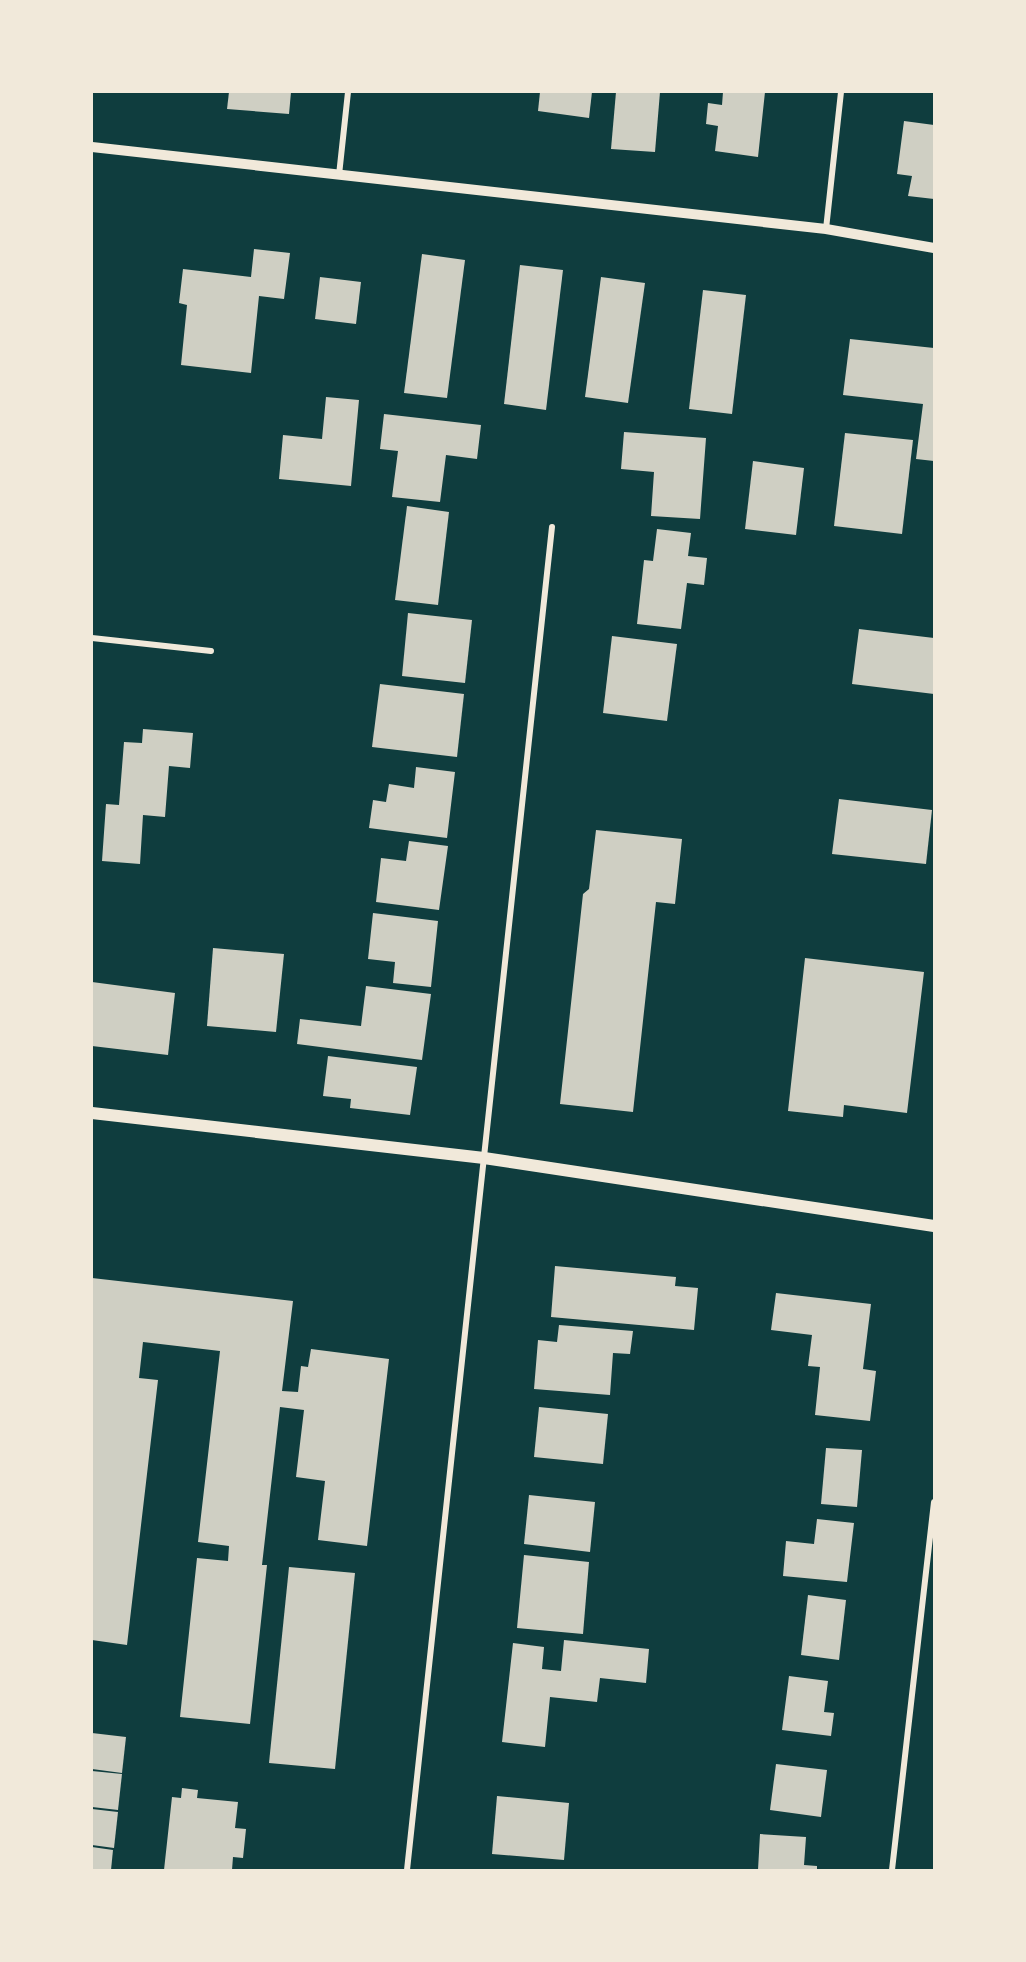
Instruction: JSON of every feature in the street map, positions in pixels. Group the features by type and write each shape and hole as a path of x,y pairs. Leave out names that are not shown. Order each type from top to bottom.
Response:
{"main road":[{"path":"92,1113 484,1158 934,1227"}],"street":[{"path":"339,175 348,92"},
{"path":"826,230 841,92"},
{"path":"92,147 826,230 934,248"},
{"path":"407,1870 552,527"},
{"path":"92,638 211,651"},
{"path":"892,1870 934,1502"}],"building":[{"path":"229,92 291,92 289,114 227,109"},
{"path":"540,92 592,92 589,118 538,111"},
{"path":"616,92 660,92 655,152 611,149"},
{"path":"723,92 765,92 758,157 715,151 718,126 706,124 708,103 722,105"},
{"path":"904,121 934,125 934,199 908,196 912,176 897,174"},
{"path":"254,249 290,253 284,299 259,296 251,373 181,365 187,305 179,303 183,269 251,277"},
{"path":"422,254 465,260 447,398 404,393"},
{"path":"520,265 563,270 546,410 504,404"},
{"path":"320,277 361,282 356,324 315,319"},
{"path":"601,277 645,283 628,403 585,397"},
{"path":"703,290 746,295 732,414 689,409"},
{"path":"850,339 934,348 934,461 916,459 923,404 843,395"},
{"path":"326,397 359,400 351,486 279,479 283,435 322,439"},
{"path":"384,414 481,425 477,459 446,455 440,502 392,497 398,451 380,449"},
{"path":"624,432 706,438 700,519 651,516 654,472 621,469"},
{"path":"845,433 913,440 902,534 834,526"},
{"path":"753,461 804,468 796,535 745,529"},
{"path":"407,506 449,512 438,605 395,600"},
{"path":"657,529 691,533 688,556 707,558 704,585 687,583 681,629 637,624 644,560 653,561"},
{"path":"408,613 472,620 465,683 402,676"},
{"path":"859,629 934,638 934,694 852,684"},
{"path":"612,636 677,644 667,721 603,713"},
{"path":"380,684 464,694 457,757 372,747"},
{"path":"143,729 193,733 190,768 169,766 165,817 143,815 140,864 102,861 106,804 119,805 124,742 142,743"},
{"path":"416,767 455,772 447,838 369,828 373,800 386,802 389,784 414,788"},
{"path":"839,799 932,810 926,864 832,854"},
{"path":"596,830 682,839 675,904 656,902 633,1112 560,1104 583,894 589,889"},
{"path":"409,841 448,846 439,910 376,902 381,858 406,861"},
{"path":"373,913 438,921 431,987 393,983 395,962 368,959"},
{"path":"213,948 284,954 276,1032 207,1026"},
{"path":"805,958 924,972 907,1113 844,1105 843,1117 788,1111"},
{"path":"92,982 175,993 168,1055 92,1046"},
{"path":"366,986 431,994 422,1060 297,1044 300,1019 361,1026"},
{"path":"328,1056 417,1067 410,1115 350,1108 351,1099 323,1096"},
{"path":"555,1266 676,1277 675,1286 698,1288 694,1330 551,1317"},
{"path":"92,1278 293,1301 282,1391 298,1392 301,1366 308,1367 311,1349 389,1359 367,1546 318,1540 325,1481 296,1477 304,1410 280,1407 262,1565 267,1565 250,1724 180,1717 197,1558 228,1561 229,1546 198,1542 220,1351 143,1342 139,1378 158,1380 127,1645 92,1640"},
{"path":"776,1293 871,1304 863,1369 876,1371 870,1421 815,1415 820,1367 808,1366 812,1335 771,1330"},
{"path":"559,1325 633,1331 630,1354 613,1353 610,1395 534,1389 538,1340 557,1342"},
{"path":"539,1407 608,1414 603,1464 534,1457"},
{"path":"826,1448 862,1450 857,1507 821,1504"},
{"path":"529,1495 595,1502 590,1552 524,1544"},
{"path":"817,1519 854,1523 847,1582 783,1576 786,1541 814,1544"},
{"path":"524,1555 589,1562 583,1634 517,1628"},
{"path":"289,1567 355,1573 335,1769 269,1763"},
{"path":"808,1595 846,1600 839,1660 801,1655"},
{"path":"564,1640 649,1649 646,1683 600,1678 597,1702 550,1697 545,1747 502,1742 513,1643 544,1647 542,1669 561,1671"},
{"path":"789,1676 828,1681 824,1712 834,1713 831,1736 782,1730"},
{"path":"92,1733 126,1737 122,1773 92,1769"},
{"path":"776,1764 827,1770 821,1817 770,1810"},
{"path":"92,1771 122,1774 118,1810 92,1807"},
{"path":"182,1788 198,1790 197,1798 238,1802 235,1828 246,1829 243,1858 233,1857 232,1870 164,1870 172,1797 181,1798"},
{"path":"497,1796 569,1803 564,1860 492,1854"},
{"path":"92,1809 118,1812 114,1848 92,1845"},
{"path":"760,1834 806,1837 804,1865 817,1866 817,1870 758,1870"},
{"path":"92,1847 113,1850 111,1870 92,1870"}]}
